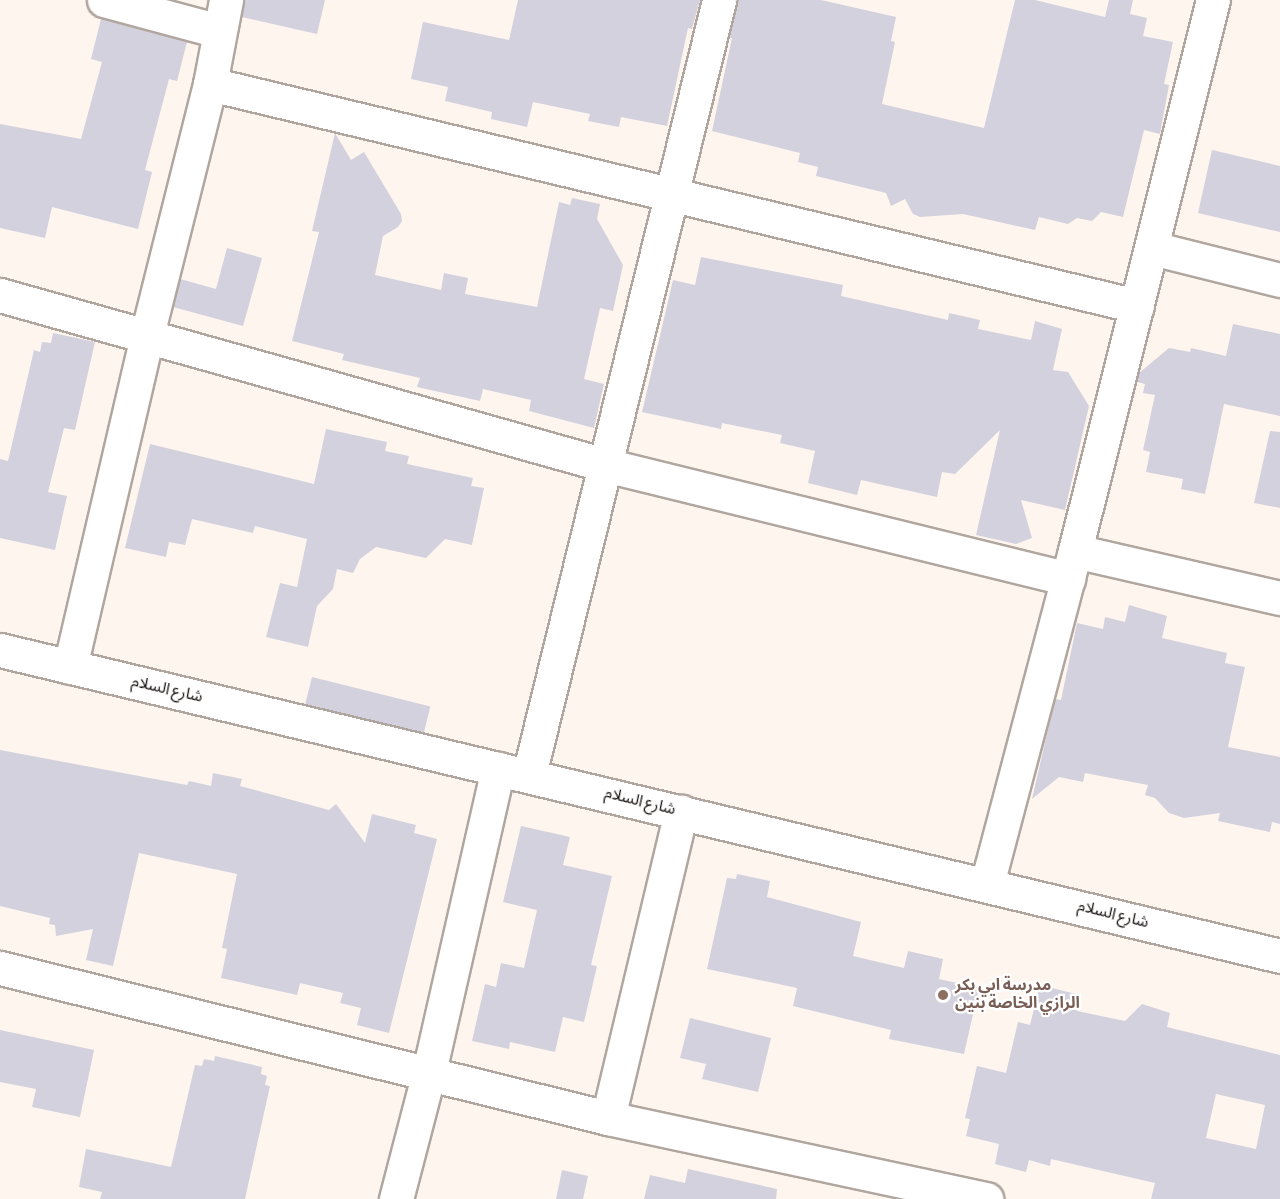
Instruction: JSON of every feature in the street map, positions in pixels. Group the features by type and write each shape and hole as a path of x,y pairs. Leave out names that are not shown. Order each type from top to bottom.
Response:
{"street":[{"path":"70,667 147,335 210,84 223,15 104,0"},
{"path":"529,775 719,0"},
{"path":"987,884 1071,565 1213,0"},
{"path":"210,84 1137,306"},
{"path":"1152,248 1280,280"},
{"path":"0,295 605,465 1071,565 1280,598"},
{"name":"شارع السلام","path":"0,650 987,884 1280,956"},
{"path":"396,1199 429,1072 498,769"},
{"path":"608,1118 681,812"},
{"path":"0,968 608,1118 986,1199"}],"building":[{"path":"244,0 325,0 317,34 242,17"},
{"path":"518,0 700,0 692,29 688,28 667,126 621,117 619,127 588,121 590,114 533,102 527,127 491,119 492,112 445,101 448,87 411,79 423,22 509,40"},
{"path":"737,0 821,0 896,17 891,41 895,42 882,104 984,128 1015,0 1035,0 1105,17 1109,0 1133,0 1130,14 1147,18 1143,36 1173,42 1164,84 1169,85 1160,134 1144,130 1123,217 1101,212 1092,221 1077,218 1068,224 1039,217 1035,230 963,214 920,217 913,214 905,199 891,206 886,193 816,176 818,167 798,162 800,153 712,131 732,38 729,38"},
{"path":"101,19 187,42 177,81 169,79 145,170 152,172 138,229 52,207 45,238 0,228 0,124 81,139 102,62 91,59"},
{"path":"335,133 351,160 364,152 401,214 402,221 398,227 383,236 375,275 441,290 444,273 468,278 465,294 537,307 559,202 570,205 572,198 600,204 597,219 623,265 613,311 600,308 584,379 604,384 594,428 529,411 531,400 483,389 480,401 417,387 420,378 342,360 344,354 292,341 319,232 312,231"},
{"path":"1212,150 1280,166 1280,232 1198,213"},
{"path":"227,248 262,258 243,326 173,307 180,279 216,289"},
{"path":"701,257 843,285 841,296 948,320 949,313 980,320 978,329 1031,340 1035,321 1062,329 1053,370 1068,372 1089,406 1065,510 1021,500 1032,538 1016,544 976,535 1000,430 955,474 942,472 937,497 861,480 857,495 808,483 815,451 780,443 782,435 722,423 721,429 642,412 673,280 695,285"},
{"path":"1233,324 1280,334 1280,416 1224,404 1205,494 1181,489 1183,479 1146,472 1150,452 1143,450 1155,395 1143,393 1145,384 1137,382 1139,373 1169,348 1190,352 1191,348 1226,356"},
{"path":"53,333 95,342 75,430 64,428 48,492 67,496 55,550 0,538 0,459 8,461 34,350 40,352 42,342 51,343"},
{"path":"326,429 387,442 385,451 409,456 407,464 473,478 471,486 484,488 472,545 445,539 426,558 376,547 360,559 353,573 337,569 333,589 317,606 308,647 266,637 280,583 297,587 307,539 255,526 253,533 192,519 185,545 169,542 166,557 125,548 150,444 314,484"},
{"path":"1270,431 1280,432 1280,508 1254,503"},
{"path":"1129,605 1167,616 1162,638 1227,653 1225,663 1245,667 1228,747 1280,757 1280,824 1272,822 1270,832 1218,821 1220,813 1184,818 1169,813 1155,798 1145,795 1148,785 1085,773 1083,782 1059,777 1032,799 1055,699 1061,700 1077,623 1103,629 1105,617 1125,622"},
{"path":"312,677 430,707 424,734 305,704"},
{"path":"0,750 187,785 189,781 211,786 213,773 242,779 240,786 329,810 336,804 365,843 372,814 416,825 414,833 437,839 389,1033 357,1025 361,1008 340,1003 343,993 300,983 297,995 221,978 227,949 222,948 237,874 139,853 113,966 86,960 93,929 56,936 55,925 49,924 50,918 0,906"},
{"path":"521,826 570,837 563,865 612,876 591,965 597,966 584,1022 563,1017 555,1052 510,1042 509,1049 472,1041 485,984 496,987 501,963 524,968 537,910 503,902"},
{"path":"737,874 770,881 767,897 861,922 853,956 904,968 908,951 943,959 939,979 979,988 964,1054 889,1039 891,1030 793,1006 797,988 707,969 727,878 736,879"},
{"path":"1040,985 1080,995 1077,1011 1125,1021 1142,1004 1170,1013 1167,1027 1280,1055 1280,1199 1151,1199 1155,1183 1051,1159 1050,1166 1029,1160 1026,1172 995,1164 999,1144 966,1136 970,1119 965,1118 977,1066 1006,1073 1018,1022 1030,1025","holes":["1216,1094 1265,1105 1256,1149 1206,1138"]},
{"path":"690,1018 771,1038 758,1092 702,1079 706,1064 680,1058"},
{"path":"0,1030 94,1050 80,1117 32,1107 36,1089 0,1082"},
{"path":"215,1056 262,1067 261,1074 267,1076 265,1085 270,1086 245,1199 100,1199 102,1192 79,1187 86,1149 171,1167 195,1065 202,1066 204,1059 214,1061"},
{"path":"688,1169 777,1189 776,1199 644,1199 650,1175 685,1183"},
{"path":"562,1170 588,1176 583,1199 556,1199"}],"place":[{"name":"مدرسة ابي بكر الرازي الخاصة بنين","path":"943,995"}]}
